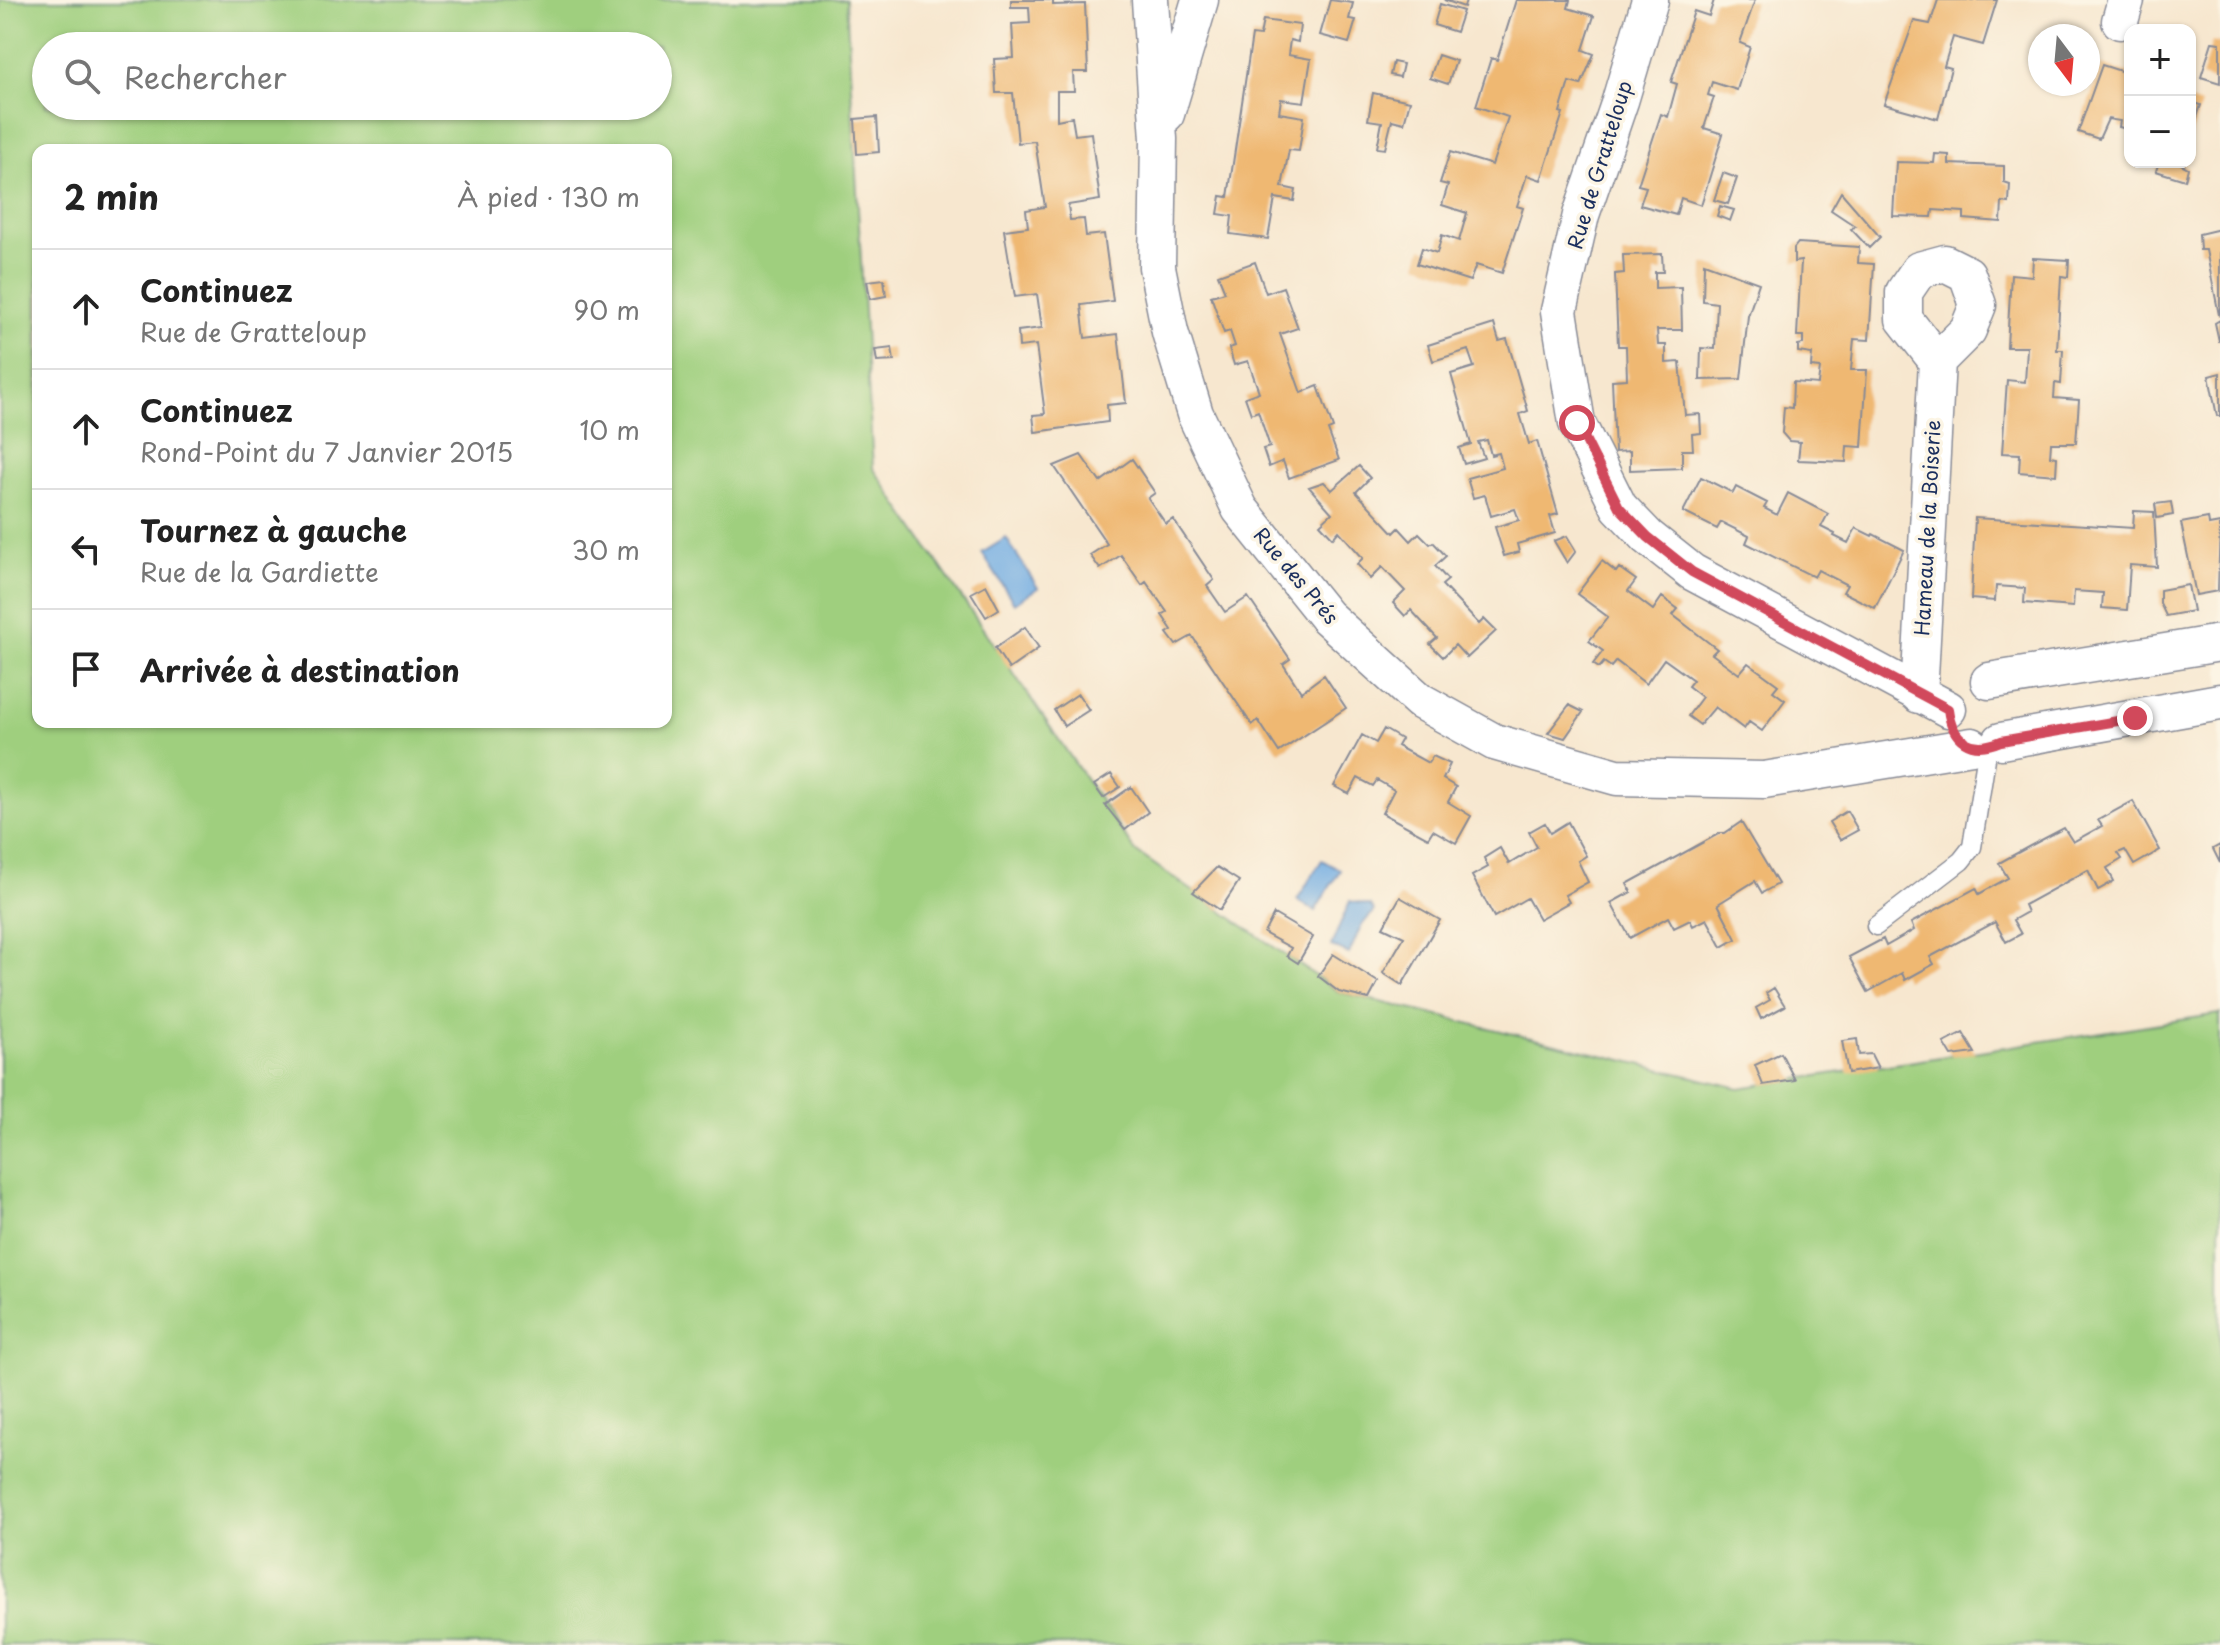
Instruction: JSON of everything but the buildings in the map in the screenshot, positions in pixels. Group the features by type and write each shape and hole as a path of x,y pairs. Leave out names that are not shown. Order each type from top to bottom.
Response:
{"street":[{"name":"Rue des Prés","path":"1150,0 1159,139 1157,267 1170,332 1195,414 1240,509 1326,616 1420,701 1494,742 1617,777 1764,780 1887,760 1963,727"},
{"path":"1159,139 1200,0"},
{"name":"Rue de Gratteloup","path":"1650,0 1581,215 1559,311 1577,423 1619,507 1648,537 1692,572 1782,618 1963,727"},
{"name":"Hameau de la Boiserie","path":"1937,361 1963,727"},
{"path":"1963,727 1955,692 1971,682 2220,643"},
{"path":"1963,727 2012,726 2014,707 2005,690 1989,681"},
{"path":"1963,727 2220,702"}],"lane":[{"path":"1876,926 1961,861 1972,847 1963,727"}],"green space":[{"path":"0,0 846,0 873,468 1135,851 1339,992 1739,1088 2220,1014 2220,1645 0,1645"}],"water":[{"path":"1006,538 1038,588 1014,603 982,553"},
{"path":"1322,860 1340,870 1315,911 1297,900"},
{"path":"1350,901 1371,906 1374,911 1361,926 1349,954 1331,946"}],"route":[{"path":"1577,423 1619,507 1648,537 1692,572 1948,709 1950,726 1959,738 1972,746 1988,746 2001,741 2135,718"}]}
